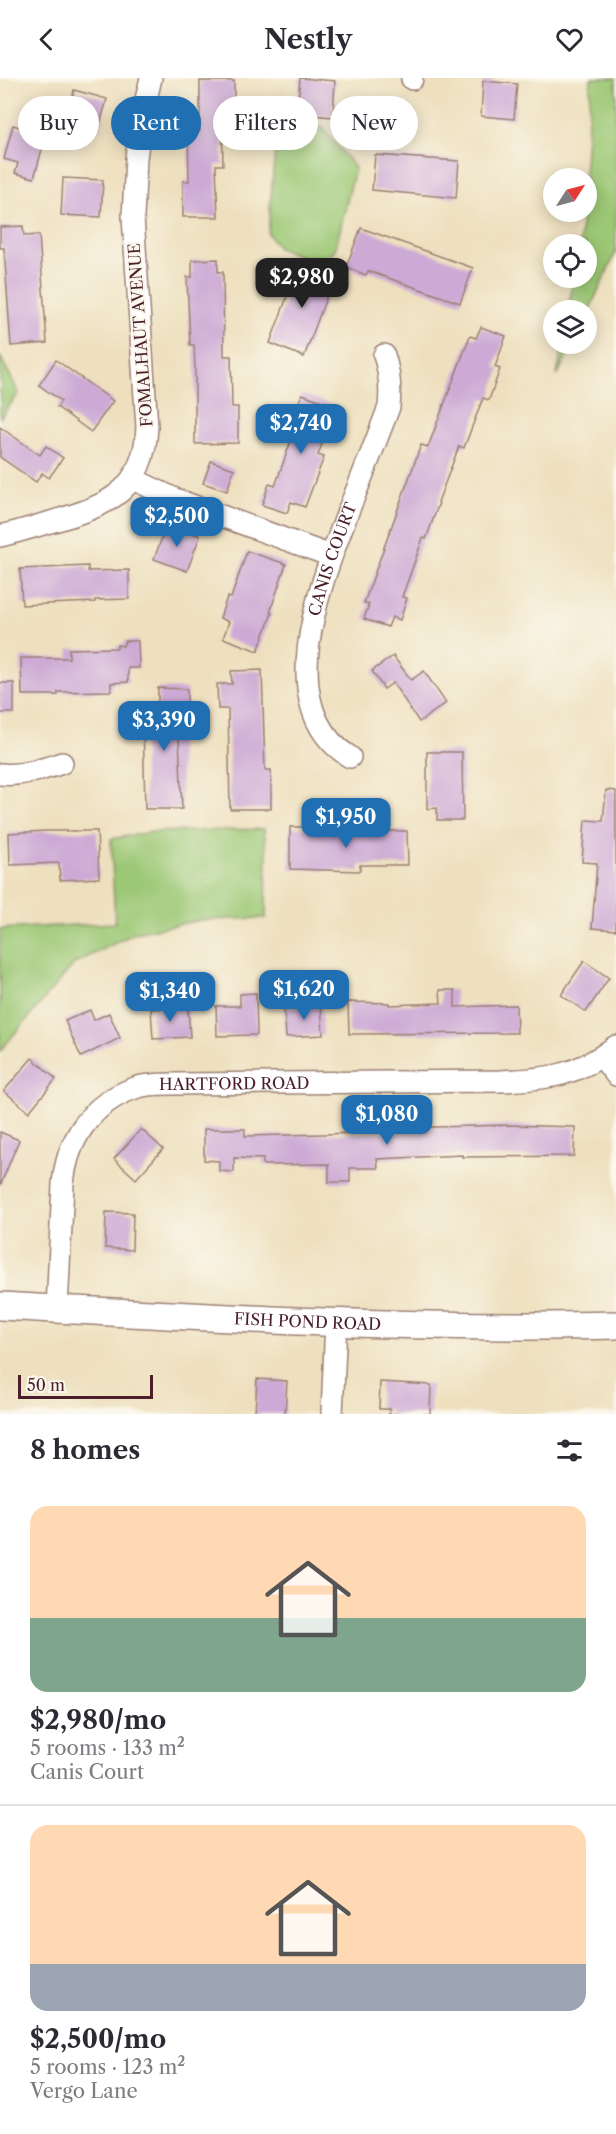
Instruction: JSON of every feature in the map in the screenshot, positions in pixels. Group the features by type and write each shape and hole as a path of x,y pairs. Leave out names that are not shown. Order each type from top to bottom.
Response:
{"street":[{"name":"FOMALHAUT AVENUE","path":"0,536 88,511 111,499 134,479 146,446 147,426 135,243 134,189 141,121 151,78"},
{"name":"CANIS COURT","path":"350,757 336,748 315,713 308,687 306,662 314,614 331,556 389,406 391,388 384,355"},
{"path":"134,479 176,499 331,556"},
{"path":"0,774 35,772 62,763"},
{"path":"609,1052 616,1075"},
{"name":"HARTFORD ROAD","path":"57,1309 63,1184 70,1149 77,1134 87,1122 121,1094 137,1087 172,1083 530,1080 560,1076 581,1069 609,1052"},
{"name":"FISH POND ROAD","path":"0,1306 336,1322 485,1326 616,1325"},
{"path":"332,1414 336,1322"}],"green space":[{"path":"591,78 616,78 616,252 594,300 570,300 572,288 597,288 597,234 581,234 581,222 597,222 597,168 585,168"},
{"path":"318,128 323,128 330,137 330,150 341,150 355,168 336,247 325,265 278,248 268,234 275,150 318,150"},
{"path":"561,354 568,354 557,376"},
{"path":"0,356 19,393 0,418"},
{"path":"264,829 267,854 266,918 201,920 135,933 74,964 0,1051 0,929 115,923 111,839 152,832"}],"building":[{"path":"300,78 335,81 334,96 330,96 330,117 318,116 318,96 298,96"},
{"path":"200,81 234,81 234,96 213,96 213,150 223,150 223,165 216,165 218,217 183,217 183,181 189,181 188,150 201,150"},
{"path":"483,81 517,84 514,119 481,116"},
{"path":"74,90 96,96 72,96"},
{"path":"99,97 107,99 99,127"},
{"path":"13,125 18,127 18,150 42,150 34,178 15,173 18,163 4,159"},
{"path":"375,155 459,161 456,198 372,190"},
{"path":"63,178 103,180 101,217 61,215"},
{"path":"23,226 24,236 39,235 47,343 11,346 4,248 0,248 0,227"},
{"path":"361,228 473,268 460,303 368,271 366,275 346,267"},
{"path":"218,259 218,272 223,272 224,356 231,356 232,407 238,407 238,443 195,444 194,345 190,345 187,277 192,277 192,260"},
{"path":"300,262 335,274 304,357 270,343"},
{"path":"481,327 506,336 495,367 500,369 489,400 483,398 464,448 459,446 426,539 423,538 402,597 407,598 400,620 392,617 388,627 364,619 369,604 364,603 421,445 428,447 470,336 476,338"},
{"path":"56,360 113,401 91,432 57,407 61,401 39,385"},
{"path":"302,394 336,406 318,455 324,457 305,507 291,502 287,513 262,505 269,484 275,486 293,435 288,433"},
{"path":"0,427 40,455 46,446 63,458 49,478 42,473 36,482 0,457"},
{"path":"211,461 234,469 227,491 203,483"},
{"path":"167,524 200,536 187,571 154,559"},
{"path":"247,551 286,564 258,651 223,638 229,622 220,618 227,597 231,598"},
{"path":"88,566 88,571 129,570 129,599 22,605 20,569"},
{"path":"125,641 138,641 139,668 128,668 128,682 111,683 111,691 22,695 21,658 69,658 69,649 117,648 117,645 123,646"},
{"path":"393,656 411,680 424,671 446,703 419,722 393,683 384,689 372,671"},
{"path":"262,670 265,770 271,770 271,809 230,809 228,709 218,709 217,684 232,684 231,671"},
{"path":"0,683 14,683 14,713 0,713"},
{"path":"158,688 187,689 187,712 178,712 182,809 145,809 143,720 158,720"},
{"path":"427,752 462,752 463,820 437,820 437,808 427,809"},
{"path":"606,790 616,791 616,930 592,928 597,863 582,862 585,820 603,821"},
{"path":"290,827 312,827 312,830 407,831 408,865 360,865 360,871 290,869"},
{"path":"97,831 99,878 60,880 59,863 10,865 9,833"},
{"path":"584,961 609,978 586,1012 561,995"},
{"path":"440,990 455,990 455,1007 516,1005 517,1033 349,1034 348,1002 389,1003 389,1005 441,1003"},
{"path":"256,993 257,1035 217,1036 216,1006 240,1006 240,994"},
{"path":"321,1005 323,1035 286,1037 284,1008"},
{"path":"188,1008 190,1037 153,1039 151,1009"},
{"path":"90,1010 94,1020 109,1013 120,1038 81,1057 65,1021"},
{"path":"32,1058 56,1079 29,1112 4,1091"},
{"path":"509,1125 575,1127 574,1156 462,1157 462,1155 377,1159 378,1168 350,1168 350,1182 329,1182 329,1164 263,1165 263,1159 234,1158 234,1172 219,1171 219,1161 204,1160 204,1129 245,1129 245,1136 399,1132 399,1128"},
{"path":"141,1129 163,1149 136,1179 114,1159"},
{"path":"0,1132 19,1140 0,1186"},
{"path":"106,1212 133,1213 132,1250 105,1248"},
{"path":"257,1379 287,1381 285,1414 255,1414"},
{"path":"380,1382 431,1385 430,1414 389,1414 390,1409 379,1409"}]}
